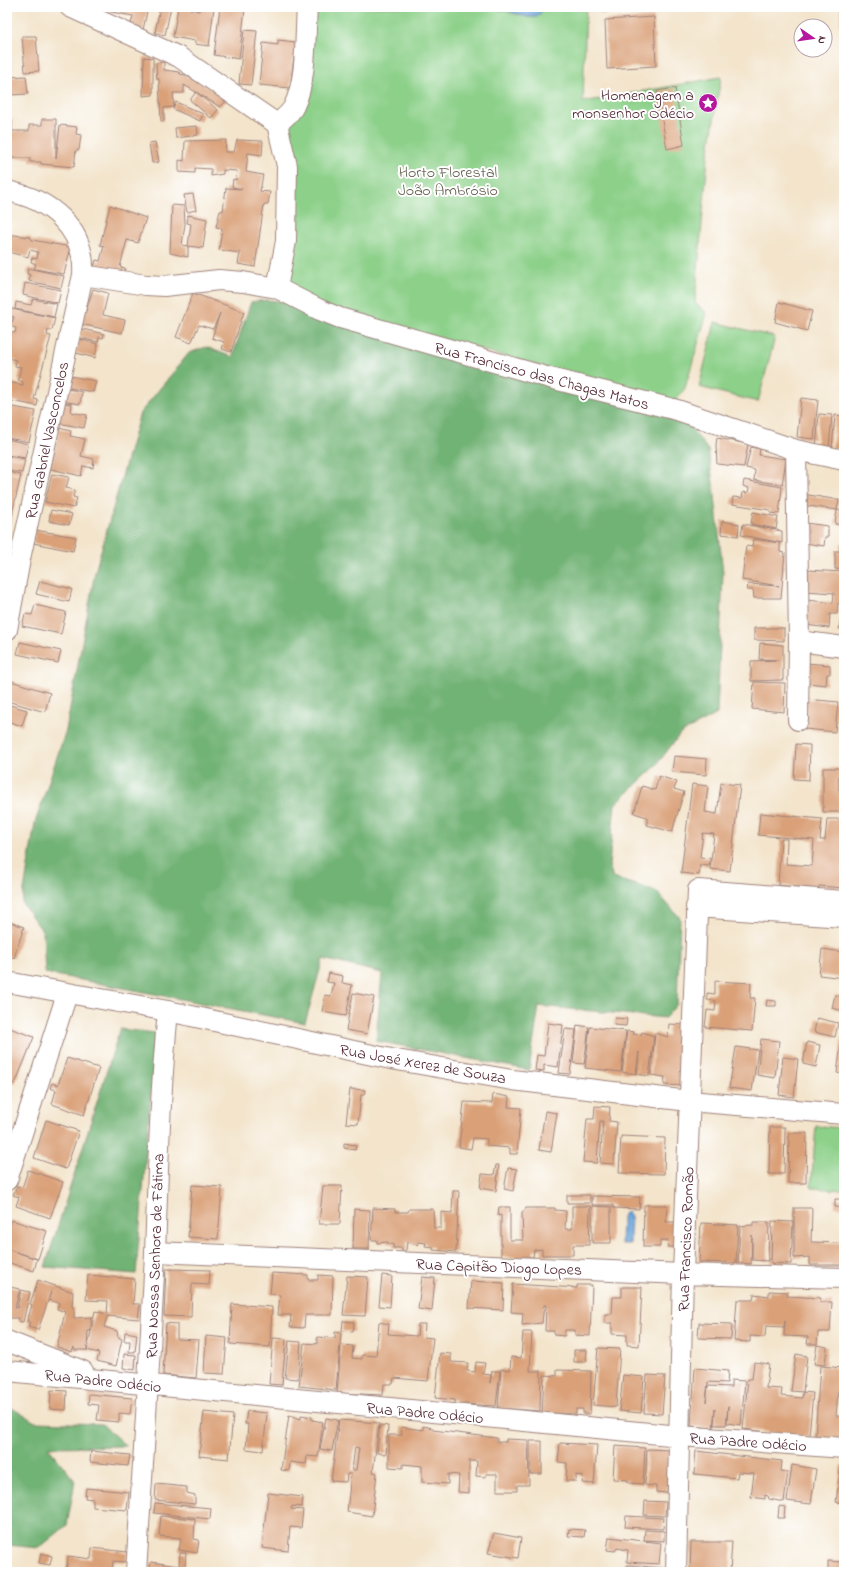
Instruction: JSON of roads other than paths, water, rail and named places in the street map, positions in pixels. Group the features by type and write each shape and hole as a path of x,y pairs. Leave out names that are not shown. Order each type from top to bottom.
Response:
{"street":[{"path":"70,7 179,57 277,124 287,166 286,241 277,288"},
{"path":"277,124 294,108 299,91 307,7"},
{"name":"Rua Gabriel Vasconcelos","path":"7,191 20,193 45,205 67,222 80,243 84,261 83,275 14,553 7,630"},
{"name":"Rua Francisco das Chagas Matos","path":"83,275 152,286 219,280 244,282 277,288 320,310 340,318 550,378 677,410 796,450 844,460"},
{"path":"796,450 799,641 798,720"},
{"path":"799,641 844,646"},
{"name":"Rua Francisco Romão","path":"676,1572 684,1274 696,907 698,890 780,903"},
{"path":"780,903 844,901"},
{"path":"780,903 844,917"},
{"name":"Rua José Xerez de Souza","path":"7,982 168,1011 391,1059 512,1080 690,1100 844,1114"},
{"path":"7,1180 67,994"},
{"name":"Rua Nossa Senhora de Fátima","path":"136,1572 148,1385 164,1052 168,1011"},
{"name":"Rua Capitão Diogo Lopes","path":"155,1252 684,1274 844,1278"},
{"path":"7,1341 104,1379"},
{"name":"Rua Padre Odécio","path":"7,1371 104,1379 148,1385 680,1436 844,1448"}],"water":[{"path":"492,7 545,7 537,17 528,17"},
{"path":"627,1211 631,1216 630,1244 621,1244 622,1216"}],"place":[{"name":"Homenagem a monsenhor Odécio","path":"708,103"}],"park label":[{"name":"Horto Florestal João Ambrósio","path":"448,180"}]}
